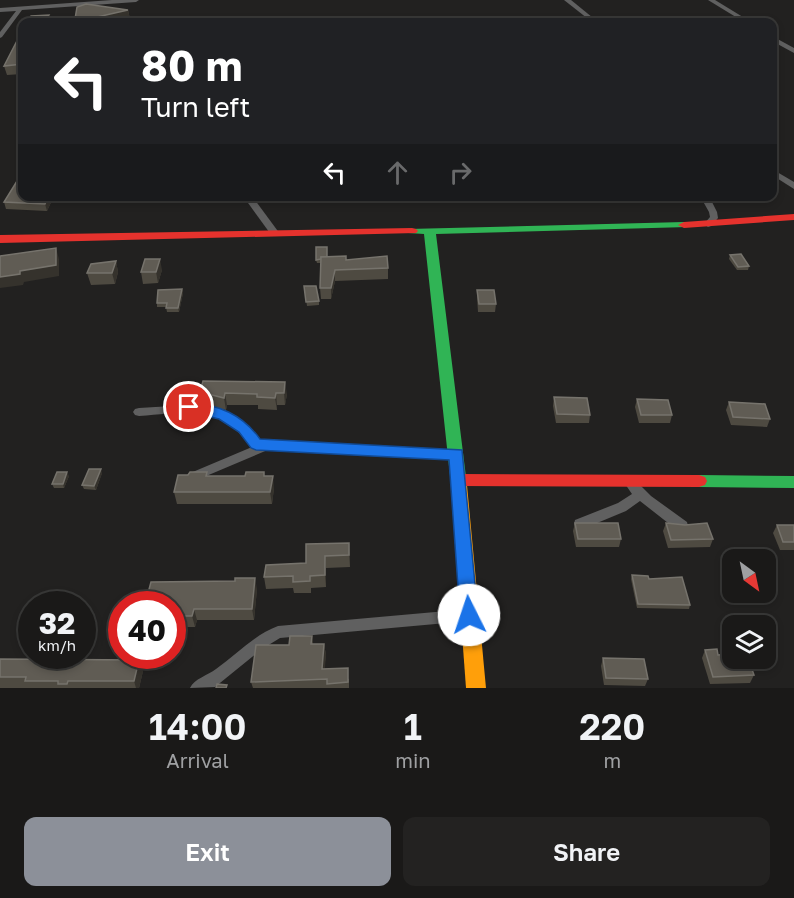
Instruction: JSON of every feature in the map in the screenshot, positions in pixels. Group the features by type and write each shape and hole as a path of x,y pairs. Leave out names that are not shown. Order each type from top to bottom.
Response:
{"street":[{"path":"0,10 136,0"},
{"path":"567,0 590,18"},
{"path":"711,0 741,18"},
{"path":"0,36 20,9"},
{"path":"777,41 794,51"},
{"path":"777,174 794,186"},
{"path":"251,201 275,234"},
{"path":"707,201 714,218 708,224"},
{"path":"0,239 430,232 708,224 794,217"},
{"path":"430,232 459,480 476,688"},
{"path":"139,412 189,407 210,410 245,429 256,444 456,454"},
{"path":"184,480 269,445"},
{"path":"459,480 794,482"},
{"path":"630,481 638,496 666,511 682,526"},
{"path":"580,524 622,507 638,496"},
{"path":"198,688 232,668 260,639 278,632 469,615"}],"building":[{"path":"86,4 128,10 93,18 75,18 77,7"},
{"path":"49,15 47,18 30,18"},
{"path":"18,39 18,64 4,66"},
{"path":"18,179 18,201 46,201 45,204 4,202"},
{"path":"316,247 327,247 327,257 316,260"},
{"path":"56,248 56,265 0,277 0,256"},
{"path":"741,254 749,266 738,267 730,255"},
{"path":"346,256 346,260 387,256 388,268 335,270 331,288 320,288 321,257"},
{"path":"145,259 160,259 156,272 141,272"},
{"path":"116,261 112,273 87,273 91,264"},
{"path":"304,286 316,286 319,301 306,302"},
{"path":"182,289 178,308 166,308 167,303 157,303 158,290"},
{"path":"477,290 494,290 496,304 479,304"},
{"path":"203,381 285,382 284,393 276,393 275,398 257,397 257,394 225,393 224,398 200,392"},
{"path":"554,397 587,398 590,415 557,414"},
{"path":"637,399 668,400 672,415 641,415"},
{"path":"729,402 765,404 770,419 733,417"},
{"path":"89,469 101,469 94,486 82,485"},
{"path":"57,472 67,472 63,484 52,484"},
{"path":"190,472 207,472 206,476 245,476 246,472 264,472 264,476 273,476 270,492 174,492 178,475 188,475"},
{"path":"575,523 618,523 621,539 578,539"},
{"path":"666,523 685,525 707,523 713,539 671,540"},
{"path":"777,525 794,525 794,542 783,542"},
{"path":"349,543 349,555 325,556 325,575 310,576 310,581 293,582 293,576 264,577 266,565 306,563 306,544"},
{"path":"632,575 648,576 649,579 682,577 690,605 638,604"},
{"path":"235,578 255,578 252,609 194,609 192,616 186,616 186,591 149,591 151,582 235,581"},
{"path":"290,636 312,636 311,644 324,644 322,669 348,668 348,682 327,684 327,679 251,682 256,645 289,645"},
{"path":"717,649 718,655 722,655 722,669 752,669 754,675 713,677 705,650"},
{"path":"603,658 644,659 648,679 606,678"},
{"path":"0,659 18,659 18,669 96,669 96,660 108,660 108,669 137,669 134,681 68,681 67,684 58,684 58,681 25,681 26,677 0,677"},
{"path":"217,684 227,685 226,688 216,688"}],"traffic: fast":[{"path":"412,231 684,225"},
{"path":"430,232 459,485"},
{"path":"699,481 794,482"}],"traffic: slow":[{"path":"459,485 476,688"}],"traffic: jam":[{"path":"684,225 794,217"},
{"path":"0,239 412,231"},
{"path":"459,480 699,481"}],"route":[{"path":"189,407 225,415 245,429 256,444 456,454 469,615"}]}
